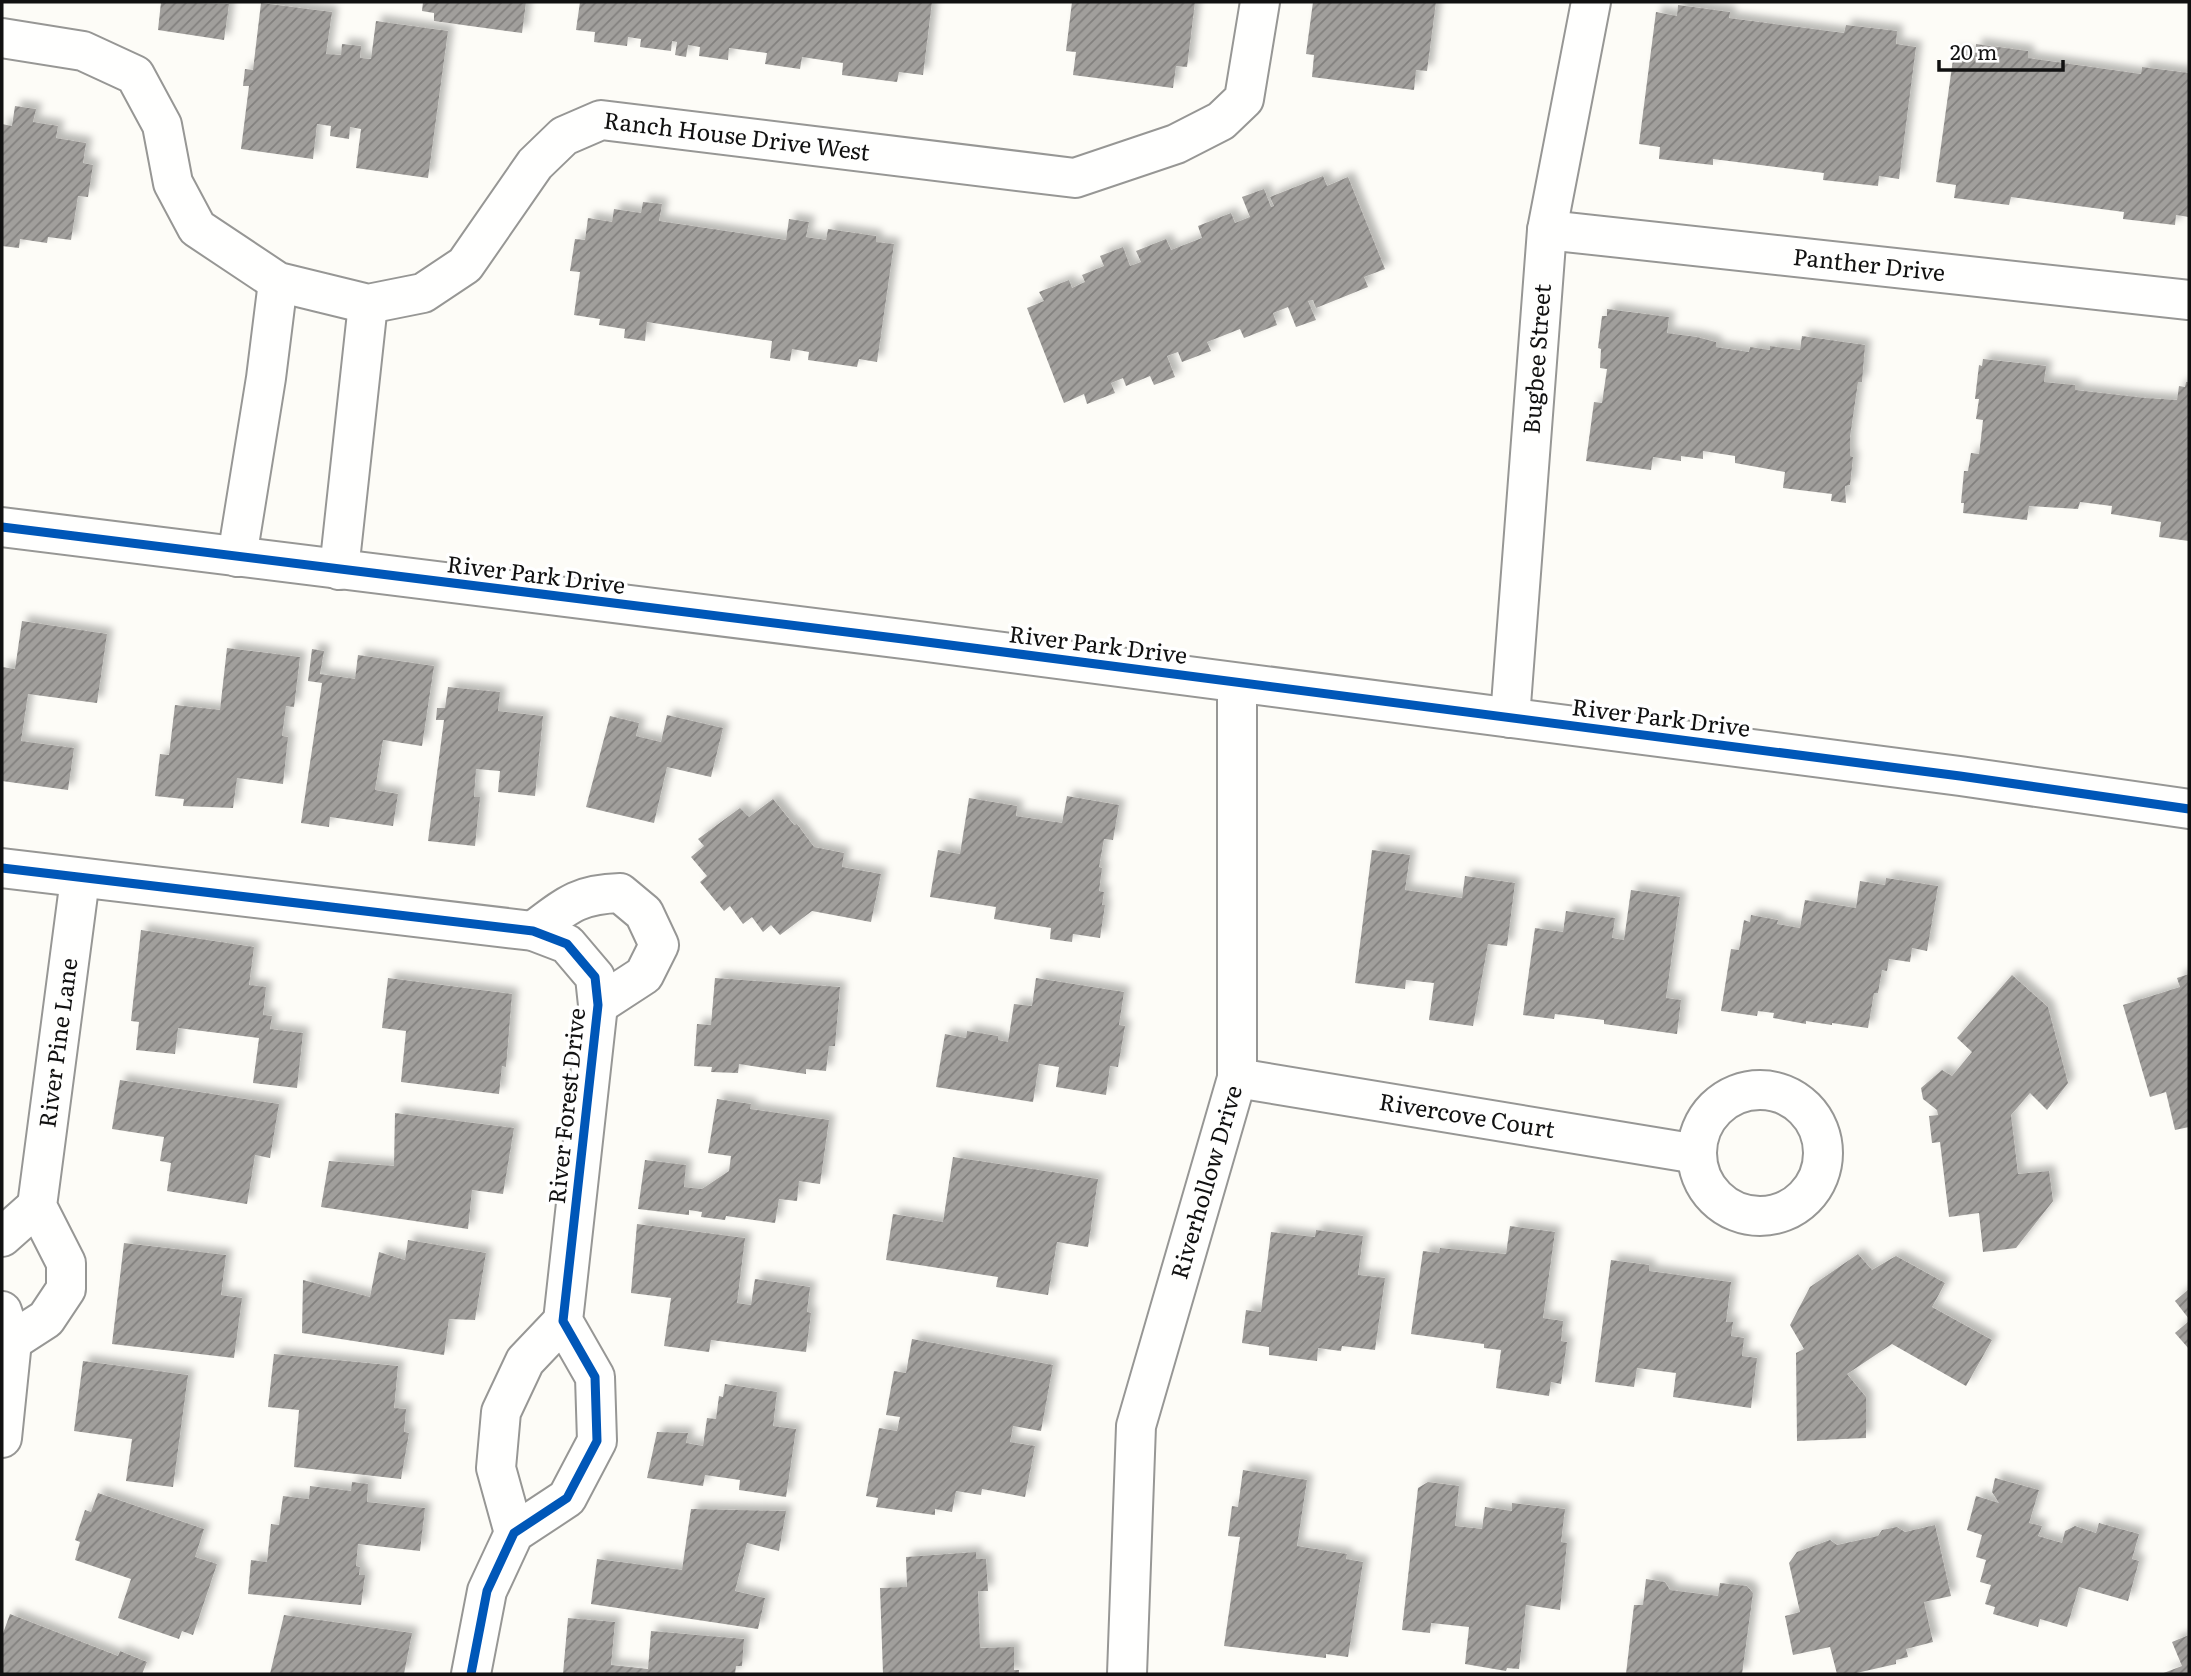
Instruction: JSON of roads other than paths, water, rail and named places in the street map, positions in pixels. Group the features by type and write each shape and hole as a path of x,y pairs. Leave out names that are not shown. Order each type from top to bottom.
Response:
{"street":[{"name":"Ranch House Drive West","path":"2,38 83,51 135,75 162,125 173,183 197,228 278,282 368,304 423,293 465,265 535,164 564,135 601,120 1075,178 1176,144 1221,121 1244,99 1260,2"},
{"name":"Bugbee Street","path":"1510,718 1547,230 1591,2"},
{"name":"Panther Drive","path":"1547,230 2189,300"},
{"path":"237,558 266,378 278,282"},
{"path":"339,570 368,304"},
{"name":"River Park Drive","path":"2,527 1999,781 2189,809"},
{"name":"Riverhollow Drive","path":"1127,1674 1136,1426 1237,1078 1237,683"},
{"name":"River Forest Drive","path":"2,868 533,931 567,944 595,977 598,1005 563,1321"},
{"name":"River Pine Lane","path":"37,1206 80,879"},
{"name":"River Forest Drive","path":"533,931 562,909 592,894 620,893 644,913 659,946 644,975 598,1005"},
{"name":"Rivercove Court","path":"1237,1078 1697,1154"},
{"path":"2,1237 37,1206 66,1263 66,1289 46,1319 7,1326 2,1438"},
{"path":"471,1674 487,1591 514,1532 567,1498 597,1441 595,1377 563,1321 525,1361 501,1412 496,1468 514,1532"}]}
